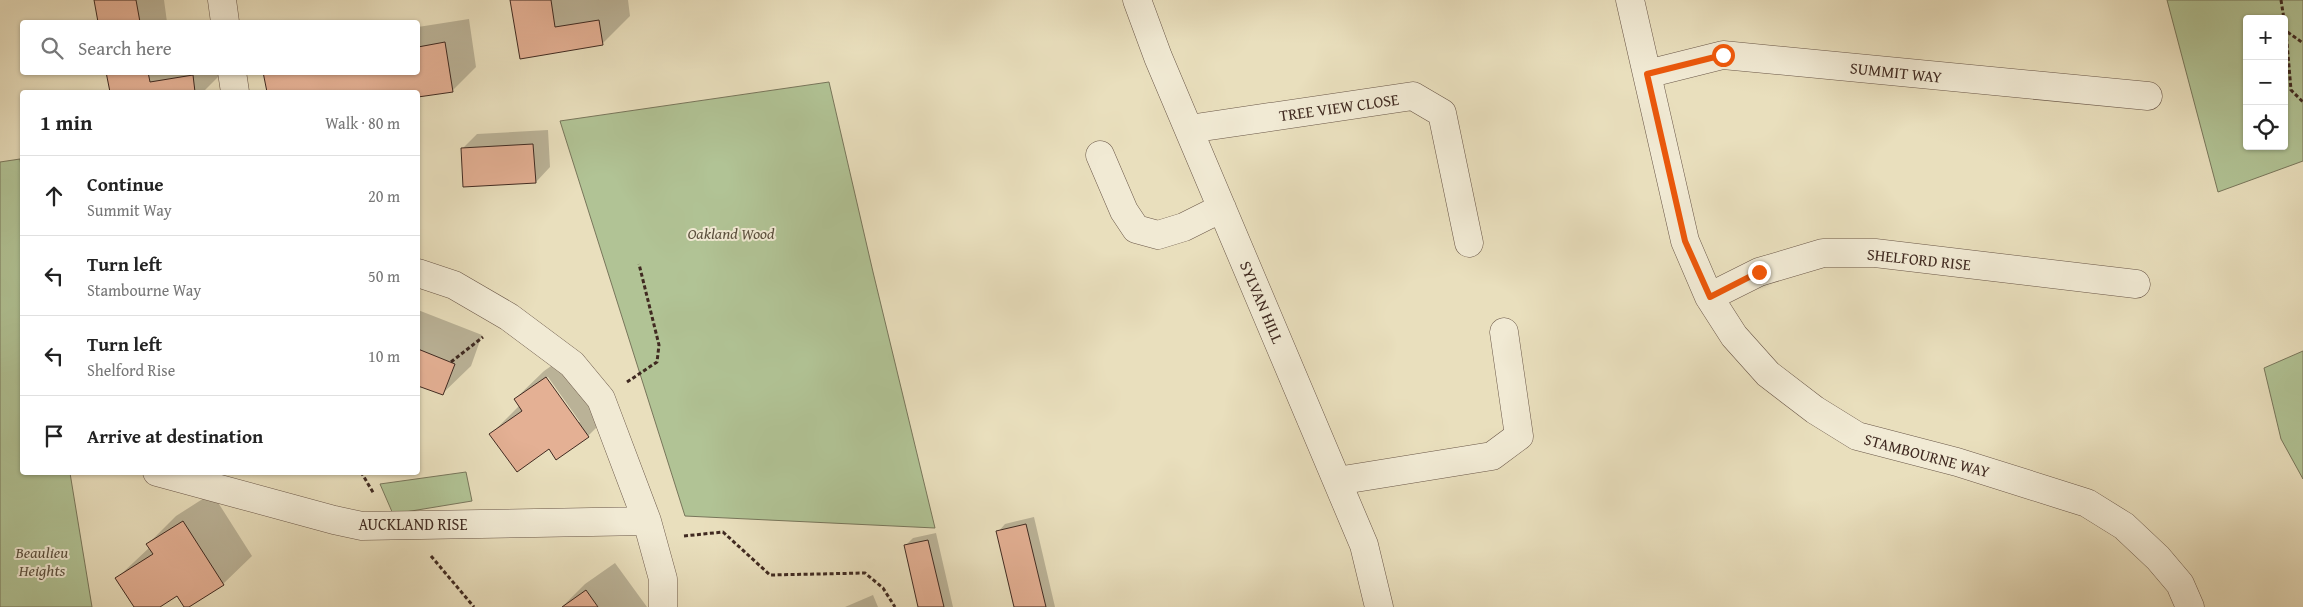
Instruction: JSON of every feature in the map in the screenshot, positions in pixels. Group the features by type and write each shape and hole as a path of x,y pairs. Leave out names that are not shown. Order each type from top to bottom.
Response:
{"street":[{"path":"222,0 225,20"},
{"name":"SYLVAN HILL","path":"1137,0 1158,57 1364,545 1379,607"},
{"name":"STAMBOURNE WAY","path":"1630,0 1685,241 1710,297 1734,336 1768,374 1815,410 1857,436 1957,462 2086,504 2124,526 2158,558 2180,584 2190,607"},
{"name":"SUMMIT WAY","path":"1647,74 1723,55 2148,96"},
{"path":"232,75 235,90"},
{"name":"TREE VIEW CLOSE","path":"1189,129 1413,96 1442,113 1469,243"},
{"path":"1100,155 1124,211 1136,229 1158,235 1184,228 1222,208"},
{"name":"SHELFORD RISE","path":"1710,297 1759,272 1823,253 1875,253 2136,284"},
{"path":"420,274 454,285 523,326 572,364 601,399 649,530 663,580 663,607"},
{"path":"1337,480 1492,456 1519,436 1504,332"},
{"name":"AUCKLAND RISE","path":"168,475 362,526 649,530"}],"path":[{"path":"2281,0 2283,15"},
{"path":"2288,32 2303,43"},
{"path":"2288,55 2291,90 2303,102"},
{"path":"601,399 657,362 659,345 639,264"},
{"path":"649,530 723,532 770,575 865,573 883,588 895,607"}],"green space":[{"path":"2167,0 2303,0 2303,161 2218,192"},
{"name":"Oakland Wood","path":"829,82 935,528 685,516 560,121"},
{"name":"Beaulieu Heights","path":"20,159 20,475 70,475 92,607 0,607 0,162"},
{"path":"2303,351 2303,479 2281,439 2264,368"},
{"path":"466,472 472,501 393,514 380,484"}],"building":[{"path":"94,0 136,0 140,20 98,20"},
{"path":"510,0 551,0 555,27 599,20 603,45 520,59"},
{"path":"445,42 453,92 420,97 420,90 267,90 264,75 420,75 420,47"},
{"path":"107,75 149,75 150,82 193,75 195,90 110,90"},
{"path":"533,144 536,183 463,187 461,148"},
{"path":"420,350 455,364 443,395 420,387"},
{"path":"546,377 589,437 556,460 549,449 517,472 489,434 522,411 514,399"},
{"path":"183,521 224,585 189,607 184,607 177,596 160,607 134,607 115,578 153,554 146,544"},
{"path":"1026,524 1046,607 1014,607 996,531"},
{"path":"928,540 944,607 918,607 904,545"},
{"path":"586,590 598,607 562,607"}],"route":[{"path":"1723,55 1647,74 1685,241 1710,297 1759,272"}]}
